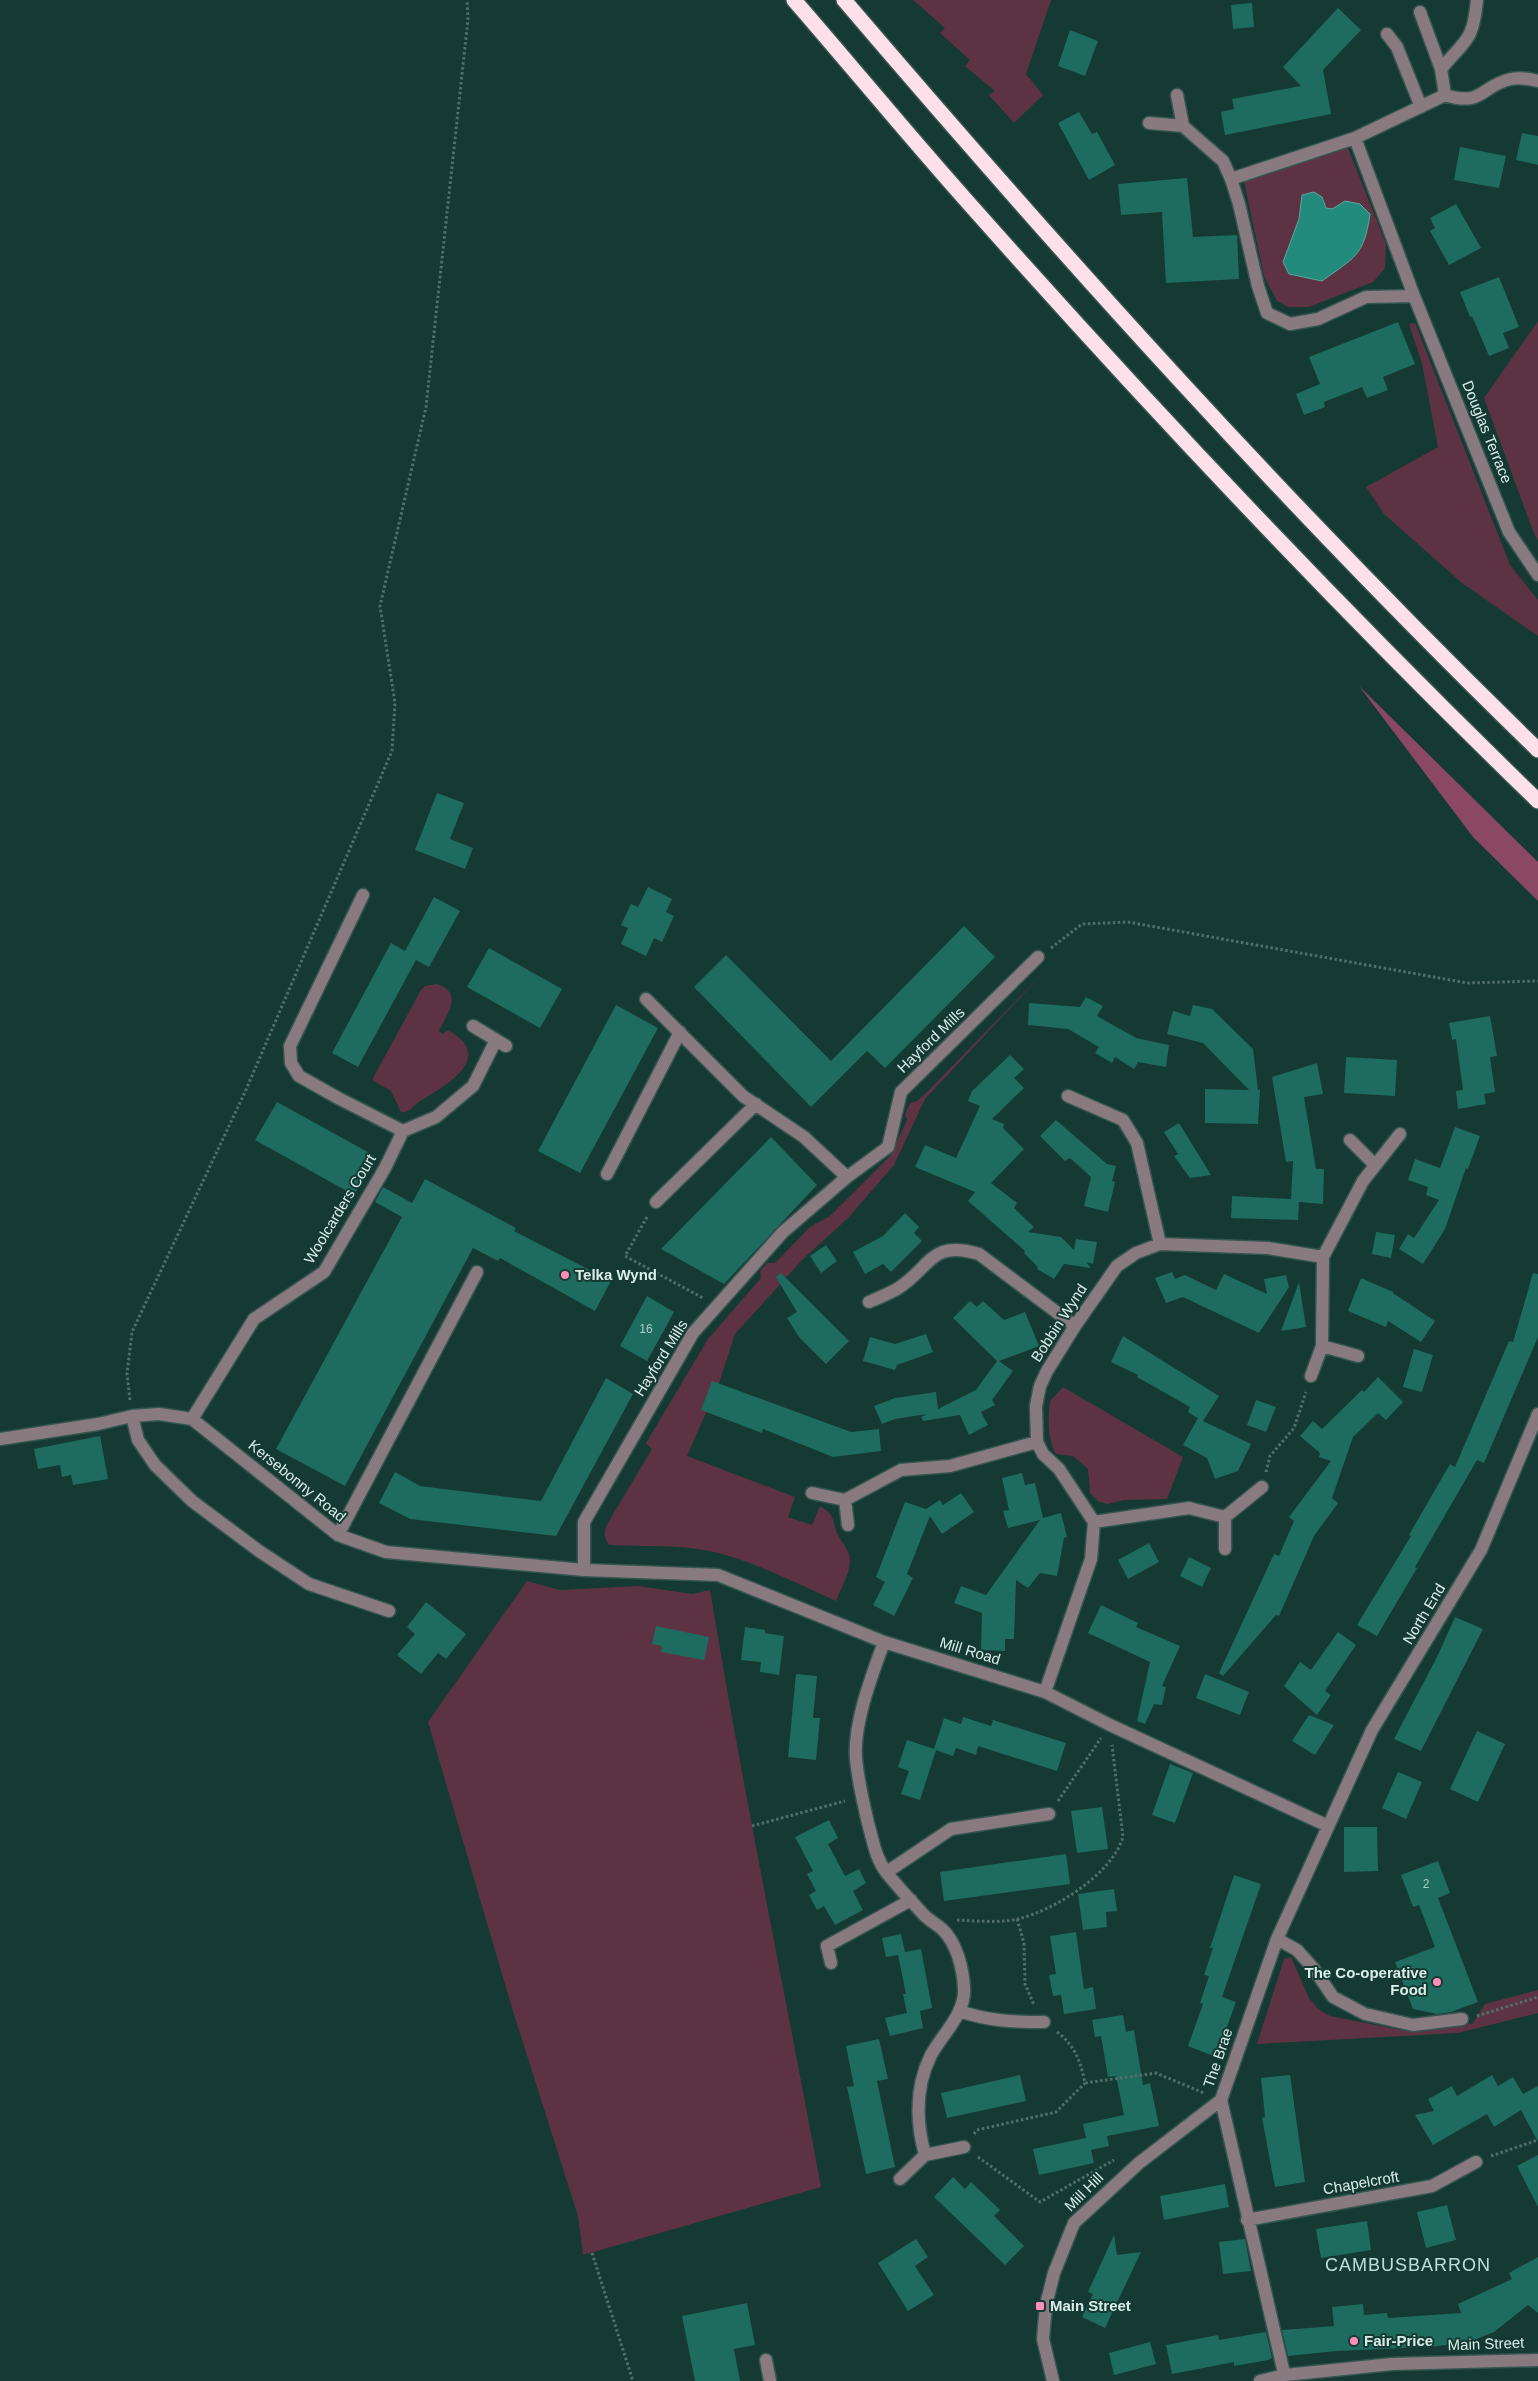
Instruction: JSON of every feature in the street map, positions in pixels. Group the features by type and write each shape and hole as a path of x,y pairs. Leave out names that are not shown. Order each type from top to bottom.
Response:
{"highway":[{"path":"794,0 972,208 1216,473 1467,732 1538,800"},
{"path":"844,0 999,181 1241,446 1490,704 1538,750"}],"street":[{"path":"1441,69 1471,35 1476,0"},
{"path":"1420,12 1441,69 1445,95"},
{"path":"1387,34 1396,47 1421,107"},
{"path":"1231,179 1355,138 1445,95 1462,100 1475,97 1510,79 1522,78 1538,81"},
{"path":"1177,95 1183,126"},
{"path":"1149,123 1183,126 1223,161 1239,204 1258,286 1267,313 1290,324 1318,319 1366,297 1414,296"},
{"name":"Douglas Terrace","path":"1355,138 1414,296 1510,532 1538,575"},
{"path":"363,895 290,1046 292,1063 299,1076 404,1131 436,1118 473,1086 501,1043 473,1026"},
{"name":"Hayford Mills","path":"584,1570 584,1522 693,1333 783,1232 847,1177 888,1146 901,1092 1038,957"},
{"path":"646,999 743,1096 804,1137 847,1177"},
{"path":"607,1174 680,1032"},
{"path":"1068,1096 1123,1120 1137,1143 1160,1244"},
{"path":"656,1202 756,1104"},
{"name":"Woolcarders Court","path":"192,1419 254,1318 324,1272 385,1168 404,1131"},
{"path":"1311,1376 1322,1346 1324,1257 1363,1181 1374,1164 1400,1134"},
{"path":"1350,1140 1374,1164"},
{"name":"Bobbin Wynd","path":"1037,1442 1036,1406 1040,1386 1047,1371 1075,1326 1117,1266 1136,1253 1160,1244 1268,1248 1324,1257"},
{"path":"869,1302 897,1289 926,1262 945,1250 963,1249 979,1254 1075,1326"},
{"path":"338,1536 477,1272"},
{"path":"1322,1346 1358,1356"},
{"path":"0,1439 98,1424 132,1416 159,1414 192,1419"},
{"name":"North End","path":"1328,1826 1372,1730 1481,1550 1538,1414"},
{"path":"132,1416 138,1440 155,1465 192,1501 258,1551 309,1584 389,1611"},
{"name":"Kersebonny Road","path":"192,1419 338,1536 386,1552 584,1570"},
{"path":"812,1493 845,1500 901,1470 950,1466 1037,1442 1044,1454 1059,1469 1094,1522 1091,1559 1045,1692"},
{"path":"1225,1517 1262,1487"},
{"path":"845,1500 848,1525"},
{"path":"1094,1522 1189,1508 1225,1517"},
{"path":"1225,1517 1225,1549"},
{"name":"Mill Road","path":"584,1570 718,1575 884,1642 1045,1692 1110,1725 1328,1826"},
{"path":"884,1642 867,1690 860,1723 856,1758 877,1858 925,1916 943,1930 954,1947 962,1969 965,1991 959,2011 930,2056 923,2079 917,2107 918,2131 925,2155"},
{"path":"887,1872 951,1829 1049,1814"},
{"name":"The Brae","path":"1285,2375 1247,2220 1221,2100 1277,1939 1328,1826"},
{"path":"830,1962 827,1946 911,1900"},
{"path":"1277,1939 1297,1950 1314,1968 1333,1997 1365,2014 1413,2025 1462,2019"},
{"path":"959,2011 982,2019 1005,2023 1044,2022"},
{"name":"Mill Hill","path":"1053,2381 1043,2338 1046,2305 1054,2273 1074,2223 1140,2163 1221,2100"},
{"path":"900,2179 925,2155 964,2147"},
{"name":"Chapelcroft","path":"1247,2220 1432,2186 1476,2162"},
{"name":"Main Street","path":"1260,2381 1285,2375 1392,2364 1537,2357"},
{"path":"766,2360 770,2381"}],"path":[{"path":"132,1416 127,1374 132,1332 245,1092 392,751 395,703 380,606 426,407 468,19 467,0"},
{"path":"1038,957 1082,924 1128,922 1467,983 1538,982"},
{"path":"656,1202 625,1256 717,1305"},
{"path":"1262,1487 1270,1456 1294,1428 1311,1376"},
{"path":"1049,1814 1110,1725"},
{"path":"925,1916 976,1922 1017,1919 1046,1910 1090,1881 1119,1849 1123,1837 1110,1725"},
{"path":"752,1826 863,1796"},
{"path":"1017,1919 1024,1943 1025,1984 1044,2022 1063,2036 1080,2058 1085,2083"},
{"path":"1462,2019 1538,1997"},
{"path":"1117,2158 1040,2202 964,2147 977,2130 1056,2112 1085,2083 1156,2072 1221,2100"},
{"path":"1476,2162 1538,2140"},
{"path":"592,2253 633,2381"}],"shaded area":[{"path":"913,0 1051,0 1026,74 1043,95 1014,123 989,95 995,91 965,66 970,60 940,33 945,28"},
{"path":"1348,148 1386,244 1385,268 1373,282 1309,307 1288,307 1277,301 1264,276 1244,181"},
{"path":"1314,192 1322,197 1326,208 1332,209 1345,201 1360,204 1370,214 1365,239 1356,254 1322,281 1289,274 1283,262 1299,219 1302,195"},
{"path":"1538,321 1538,541 1484,398"},
{"path":"1415,323 1510,565 1538,600 1538,636 1462,583 1384,514 1366,487 1438,447 1422,363 1409,324"},
{"path":"1359,686 1538,862 1538,901 1473,837"},
{"path":"1046,970 925,1099 894,1165 848,1218 802,1260 735,1334 719,1383 687,1456 795,1497 788,1517 812,1525 820,1506 829,1513 850,1558 849,1570 836,1601 761,1567 714,1552 675,1547 609,1545 605,1536 606,1527 652,1449 646,1443 708,1339 761,1278 760,1271 767,1263 775,1263 810,1227 830,1216 890,1156 907,1120 905,1115 910,1103 917,1101 925,1094"},
{"path":"437,984 445,988 452,998 449,1011 439,1031 443,1034 447,1030 461,1040 468,1050 468,1060 454,1078 443,1087 409,1110 401,1112 391,1091 372,1080 421,990 425,986"},
{"path":"1063,1387 1183,1457 1167,1499 1124,1500 1107,1504 1098,1501 1090,1493 1088,1469 1073,1456 1056,1454 1051,1442 1050,1401"},
{"path":"527,1581 560,1590 638,1586 692,1594 710,1590 750,1814 821,2187 583,2255 578,2216 512,2008 428,1722"},
{"path":"1291,1957 1309,1998 1318,2009 1330,2016 1401,2030 1462,2022 1472,2024 1485,2004 1538,1990 1538,2013 1458,2033 1257,2044 1284,1959"}],"building":[{"path":"1252,3 1254,27 1233,29 1231,5"},
{"path":"1338,8 1361,30 1323,70 1331,114 1225,135 1221,112 1234,109 1232,99 1301,86 1283,67"},
{"path":"1070,30 1098,41 1085,76 1058,66"},
{"path":"1079,112 1092,134 1097,132 1115,165 1089,180 1058,123"},
{"path":"1522,133 1538,136 1538,165 1516,160"},
{"path":"1460,147 1506,156 1499,188 1454,180"},
{"path":"1187,178 1193,237 1237,235 1239,279 1166,283 1162,212 1121,215 1118,184"},
{"path":"1456,204 1481,248 1449,265 1430,231 1435,228 1430,218"},
{"path":"1499,277 1519,327 1503,333 1509,348 1489,356 1460,292"},
{"path":"1398,322 1415,364 1383,377 1388,390 1367,398 1362,387 1324,402 1325,407 1304,415 1296,394 1320,384 1309,357"},
{"path":"437,793 464,803 450,839 473,848 465,869 415,850"},
{"path":"648,887 672,899 666,912 674,916 662,942 654,938 646,956 621,944 628,928 621,925 631,904 638,907"},
{"path":"434,897 460,911 429,967 416,960 358,1067 332,1053 391,943 405,951"},
{"path":"964,926 995,957 885,1068 867,1051 811,1107 694,987 726,955 831,1061"},
{"path":"489,948 562,989 540,1028 467,987"},
{"path":"1086,997 1103,1006 1097,1016 1136,1038 1169,1045 1166,1067 1138,1062 1134,1069 1115,1057 1112,1063 1095,1053 1099,1047 1068,1029 1028,1025 1029,1003 1080,1007"},
{"path":"616,1005 658,1028 580,1173 538,1151"},
{"path":"1193,1005 1212,1009 1253,1049 1258,1090 1260,1090 1258,1124 1205,1123 1205,1089 1249,1090 1203,1043 1167,1034 1173,1011 1190,1016"},
{"path":"1490,1016 1497,1056 1490,1057 1495,1092 1484,1094 1486,1104 1458,1109 1456,1091 1463,1090 1456,1039 1452,1040 1449,1023"},
{"path":"1010,1055 1024,1069 1014,1078 1024,1088 992,1119 1004,1124 1003,1128 1024,1149 991,1183 1017,1203 1014,1208 1034,1227 1028,1232 1061,1237 1074,1250 1076,1239 1097,1242 1093,1264 1086,1262 1091,1268 1064,1264 1054,1279 1037,1269 1038,1267 1024,1253 1025,1251 968,1201 975,1192 915,1167 925,1145 956,1158 980,1106 968,1101 972,1091"},
{"path":"1346,1057 1397,1060 1395,1096 1344,1093"},
{"path":"1317,1063 1323,1094 1304,1097 1316,1169 1324,1169 1323,1204 1299,1202 1298,1220 1231,1218 1232,1196 1291,1199 1293,1161 1286,1162 1272,1077"},
{"path":"277,1102 375,1156 354,1195 255,1140"},
{"path":"1056,1120 1107,1164 1116,1166 1112,1181 1115,1182 1108,1212 1084,1206 1091,1177 1070,1158 1065,1161 1040,1136"},
{"path":"1179,1123 1211,1175 1190,1178 1174,1156 1178,1154 1164,1132"},
{"path":"1455,1127 1480,1136 1468,1169 1466,1168 1445,1229 1423,1264 1399,1249 1408,1234 1414,1238 1439,1200 1426,1195 1428,1187 1408,1180 1415,1159 1440,1168"},
{"path":"771,1137 817,1185 724,1284 661,1249"},
{"path":"425,1179 516,1228 514,1231 611,1281 595,1311 500,1258 498,1261 473,1248 345,1486 276,1449 402,1217 375,1202 383,1187 412,1203"},
{"path":"905,1213 919,1227 914,1233 922,1241 891,1272 883,1264 865,1274 853,1252 883,1236"},
{"path":"1376,1232 1395,1235 1391,1258 1372,1254"},
{"path":"826,1245 837,1261 821,1273 810,1256"},
{"path":"1172,1272 1175,1279 1185,1275 1216,1290 1224,1274 1267,1294 1264,1279 1286,1275 1289,1287 1259,1333 1183,1297 1166,1303 1155,1278"},
{"path":"781,1273 849,1341 826,1364 799,1337 787,1318 797,1312 776,1277"},
{"path":"1533,1273 1538,1274 1538,1337 1484,1463 1477,1460 1377,1636 1357,1625 1411,1536 1409,1535 1450,1464 1455,1467 1509,1341 1513,1342"},
{"path":"1361,1278 1393,1292 1435,1321 1421,1342 1388,1321 1386,1327 1348,1311"},
{"path":"1299,1282 1306,1327 1281,1331"},
{"path":"647,1296 674,1312 647,1361 620,1346"},
{"path":"970,1301 977,1307 983,1301 1004,1320 1025,1312 1039,1346 999,1361 1013,1371 992,1400 995,1405 981,1412 988,1425 969,1435 960,1415 923,1421 921,1417 927,1414 895,1419 882,1424 874,1406 895,1398 936,1392 938,1409 976,1390 997,1361 953,1318"},
{"path":"926,1334 933,1352 897,1365 895,1370 863,1361 870,1337 895,1344"},
{"path":"1123,1336 1219,1396 1203,1421 1251,1444 1238,1471 1215,1479 1207,1458 1183,1445 1198,1418 1188,1412 1190,1407 1137,1377 1138,1375 1111,1362"},
{"path":"1414,1349 1433,1355 1422,1392 1403,1387"},
{"path":"1378,1377 1403,1402 1386,1420 1378,1413 1353,1437 1332,1498 1338,1503 1314,1536 1279,1616 1276,1615 1223,1676 1219,1673 1274,1554 1279,1556 1294,1521 1289,1517 1331,1461 1319,1457 1320,1453 1300,1436 1313,1421 1322,1429"},
{"path":"606,1378 633,1394 556,1536 410,1519 379,1503 395,1472 420,1486 541,1501"},
{"path":"712,1381 851,1432 879,1429 881,1451 833,1457 763,1429 762,1433 701,1410"},
{"path":"1256,1400 1276,1407 1266,1432 1247,1425"},
{"path":"100,1436 108,1479 73,1485 71,1475 62,1477 60,1465 38,1469 34,1449"},
{"path":"1022,1473 1025,1485 1035,1483 1043,1518 1061,1513 1067,1537 1064,1538 1057,1576 1040,1573 1028,1588 1016,1580 1014,1639 1005,1639 1005,1651 981,1650 982,1613 954,1603 961,1586 986,1595 1040,1520 1008,1528 1003,1511 1009,1510 1002,1478"},
{"path":"961,1493 974,1512 942,1534 930,1516 907,1574 913,1578 894,1616 873,1605 885,1582 876,1577 905,1502 926,1509 940,1500 943,1505"},
{"path":"1149,1543 1159,1562 1128,1579 1118,1560"},
{"path":"1189,1557 1211,1568 1202,1587 1180,1576"},
{"path":"426,1602 466,1634 446,1659 438,1653 421,1674 397,1655 415,1634 407,1627"},
{"path":"1101,1605 1138,1623 1136,1627 1180,1646 1162,1686 1166,1687 1162,1705 1154,1704 1145,1724 1137,1721 1150,1662 1088,1633"},
{"path":"1455,1617 1483,1629 1421,1751 1394,1739 1438,1655"},
{"path":"656,1626 709,1637 704,1660 661,1652 662,1646 652,1644"},
{"path":"745,1627 765,1630 765,1633 784,1636 779,1675 760,1672 761,1662 741,1660"},
{"path":"1338,1632 1356,1645 1325,1691 1331,1695 1317,1715 1284,1686 1300,1662 1311,1670"},
{"path":"796,1674 817,1676 813,1718 820,1718 816,1760 788,1757"},
{"path":"1205,1674 1249,1692 1240,1715 1196,1698"},
{"path":"1309,1715 1334,1725 1315,1755 1292,1741"},
{"path":"963,1717 991,1726 993,1720 1066,1743 1057,1771 978,1746 976,1755 956,1748 953,1756 936,1750 920,1800 901,1794 909,1771 898,1767 907,1740 934,1749 944,1718 961,1724"},
{"path":"1477,1731 1505,1744 1478,1802 1450,1789"},
{"path":"1170,1764 1193,1773 1175,1823 1152,1815"},
{"path":"1398,1772 1422,1782 1406,1819 1382,1808"},
{"path":"1102,1807 1108,1849 1077,1853 1071,1811"},
{"path":"829,1820 838,1838 828,1844 845,1876 859,1869 866,1883 853,1891 863,1910 835,1925 824,1906 817,1910 809,1895 816,1891 807,1874 813,1871 795,1837"},
{"path":"1344,1827 1377,1827 1378,1871 1344,1872"},
{"path":"1066,1854 1070,1884 944,1901 940,1872"},
{"name":"The Co-operative Food","path":"1438,1861 1450,1893 1438,1898 1478,2002 1451,2012 1437,2014 1413,2009 1395,1962 1435,1947 1419,1905 1413,1907 1401,1875"},
{"path":"1234,1875 1261,1884 1222,1997 1236,2002 1216,2057 1188,2046 1203,2004 1200,2003 1209,1976 1204,1975 1213,1948 1210,1948"},
{"path":"1114,1889 1117,1911 1106,1912 1107,1927 1083,1930 1078,1894"},
{"path":"1076,1932 1084,1989 1093,1987 1096,2009 1064,2014 1061,1995 1053,1996 1049,1975 1056,1974 1050,1936"},
{"path":"901,1934 905,1952 921,1949 932,2008 920,2011 923,2028 890,2036 885,2018 907,2013 903,1994 906,1994 898,1955 886,1957 882,1938"},
{"path":"1123,2015 1126,2032 1134,2030 1143,2085 1150,2083 1159,2126 1107,2136 1109,2146 1091,2150 1094,2163 1039,2175 1033,2149 1086,2138 1083,2124 1124,2115 1116,2076 1108,2077 1101,2036 1095,2037 1092,2020"},
{"path":"879,2039 888,2079 877,2081 895,2167 866,2174 847,2087 854,2086 846,2046"},
{"path":"1020,2075 1026,2101 947,2118 941,2093"},
{"path":"1290,2075 1305,2182 1275,2187 1262,2118 1265,2117 1261,2078"},
{"path":"1492,2075 1498,2086 1513,2077 1523,2094 1538,2086 1538,2142 1521,2110 1494,2127 1487,2114 1433,2145 1415,2115 1434,2111 1428,2099 1452,2086 1457,2096"},
{"path":"1538,2155 1538,2207 1517,2166"},
{"path":"953,2177 965,2189 971,2182 1000,2210 994,2216 1024,2246 1005,2265 934,2197"},
{"path":"1225,2184 1229,2207 1164,2220 1160,2196"},
{"path":"1447,2205 1456,2240 1426,2248 1417,2212"},
{"path":"1367,2221 1371,2250 1321,2258 1316,2229"},
{"path":"1114,2235 1117,2255 1141,2252 1105,2328 1082,2317 1093,2294 1088,2292"},
{"path":"916,2239 928,2257 915,2266 934,2295 908,2311 878,2263"},
{"path":"1245,2239 1251,2271 1223,2274 1219,2242"},
{"path":"1538,2257 1538,2313 1528,2305 1494,2332 1469,2342 1430,2347 1336,2351 1288,2356 1282,2330 1334,2326 1332,2307 1363,2304 1364,2315 1387,2313 1388,2318 1461,2313 1458,2304 1512,2279 1509,2273"},
{"path":"747,2303 755,2345 734,2349 740,2381 695,2381 682,2316"},
{"path":"1266,2332 1272,2358 1268,2360 1234,2366 1234,2362 1172,2374 1166,2345 1218,2335 1219,2340"},
{"path":"1150,2342 1156,2364 1114,2375 1109,2353"}],"place":[{"name":"Telka Wynd","path":"565,1275"},
{"name":"The Co-operative Food","path":"1437,1982"},
{"name":"Main Street","path":"1040,2306"},
{"name":"Fair-Price","path":"1354,2341"}],"district":[{"name":"CAMBUSBARRON","path":"1408,2265"}]}
